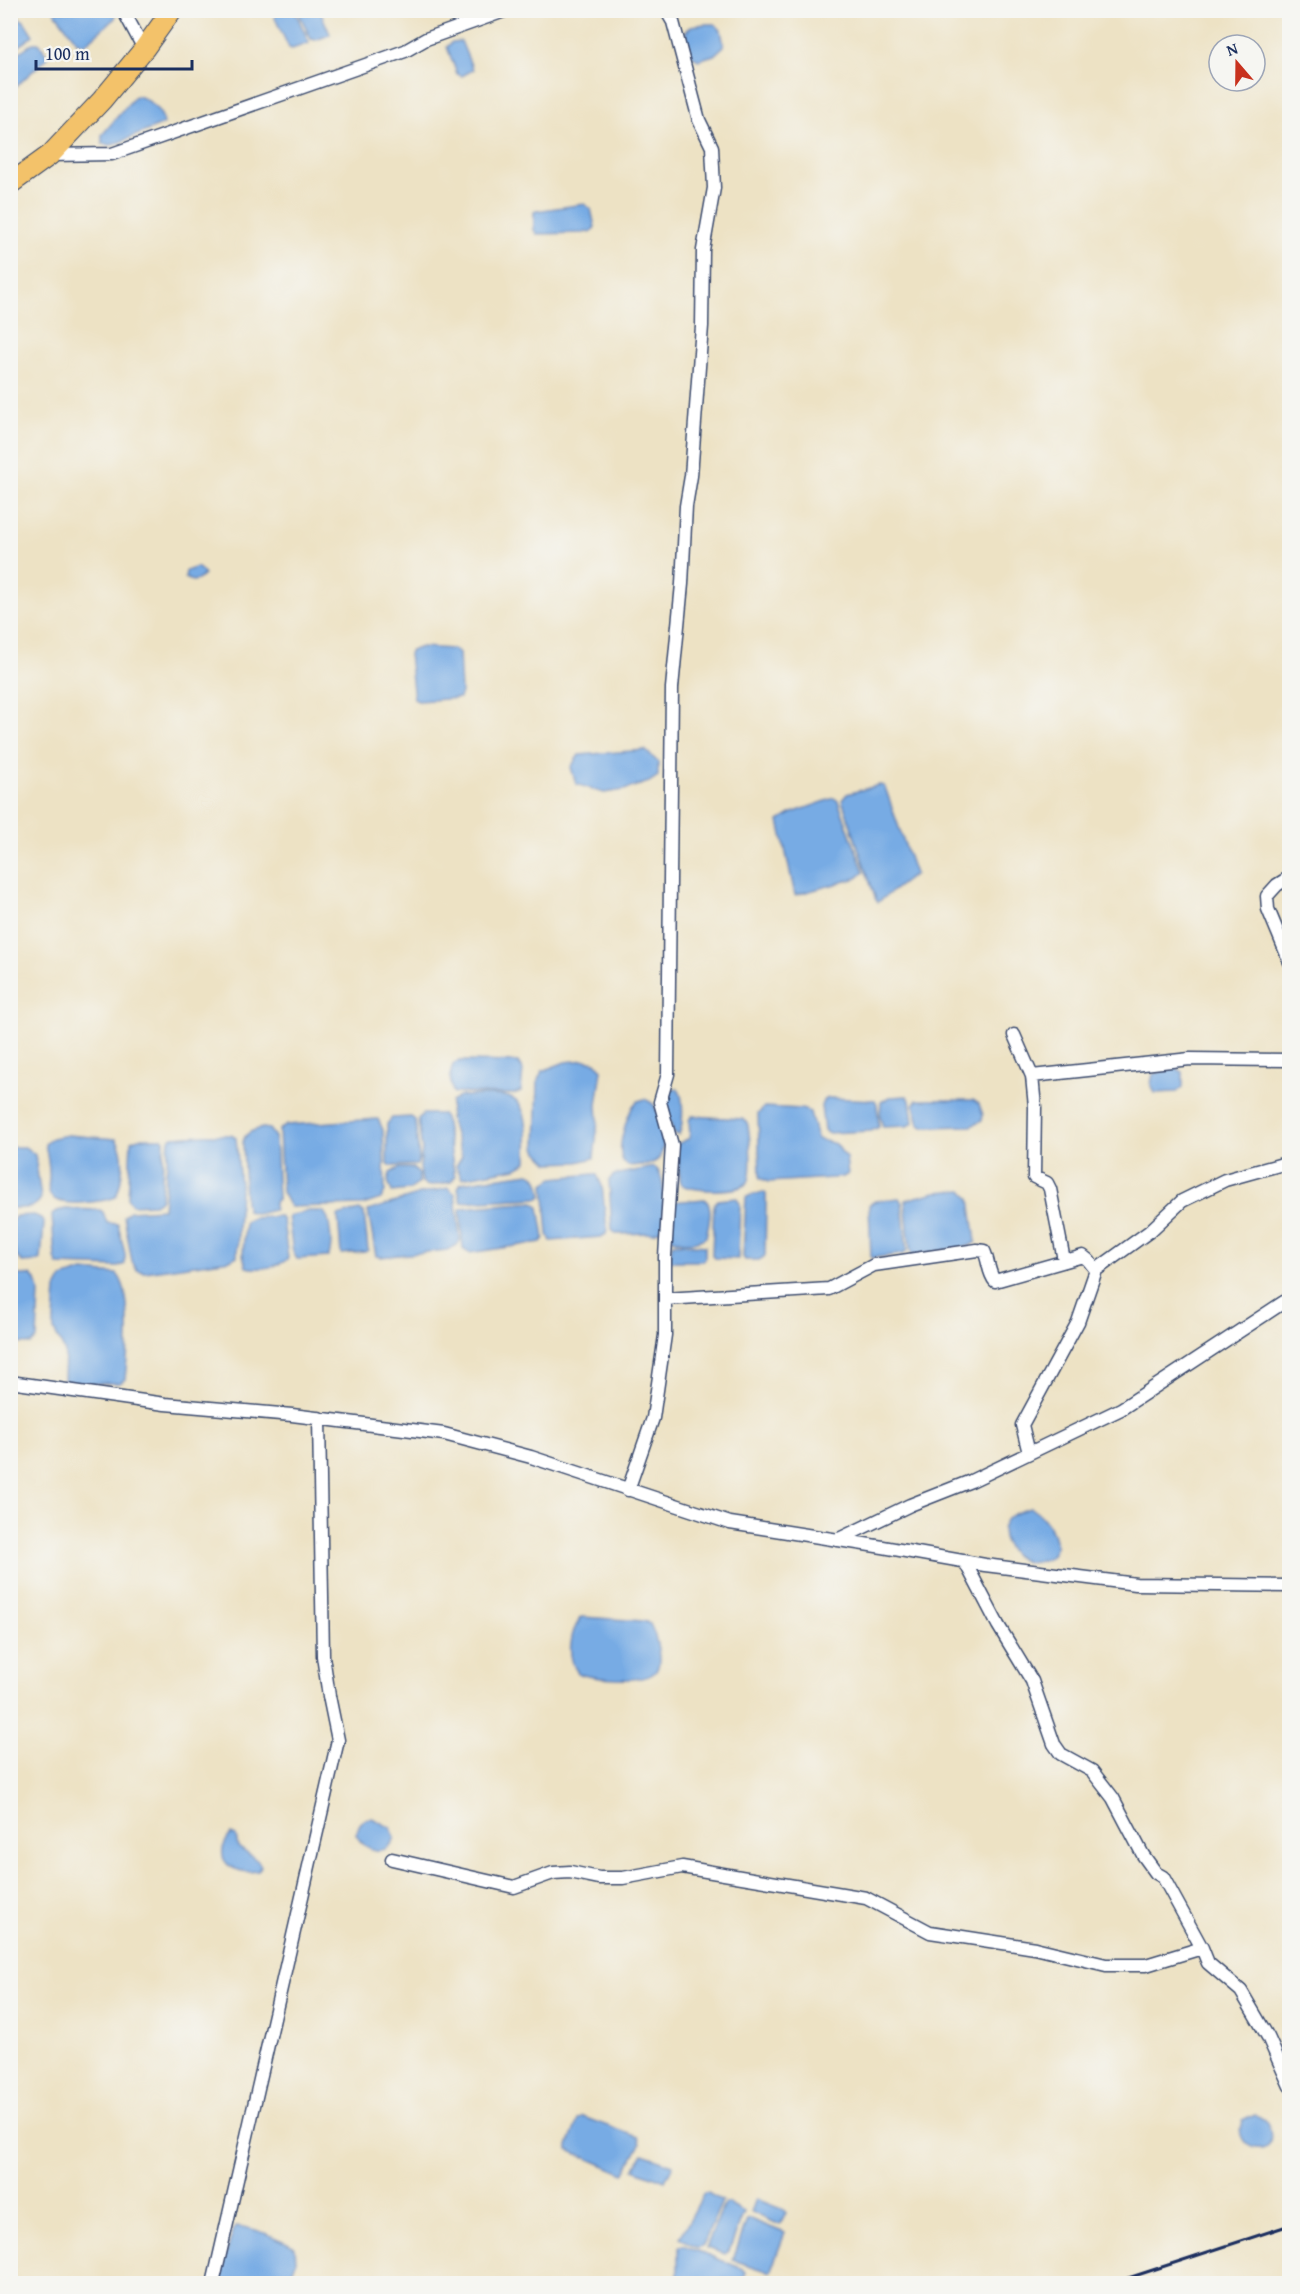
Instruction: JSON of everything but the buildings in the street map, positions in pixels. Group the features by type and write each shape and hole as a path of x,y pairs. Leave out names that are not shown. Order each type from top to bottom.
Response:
{"main road":[{"path":"10,184 50,155 102,100 144,49 172,10"}],"street":[{"path":"123,10 144,49"},
{"path":"50,155 112,154 405,51 426,39 507,10"},
{"path":"628,1490 653,1418 665,1335 666,1233 672,1145 660,1102 668,1074 672,688 682,584 686,506 692,476 702,326 703,250 714,188 712,147 699,120 673,22 666,10"},
{"path":"1290,877 1277,885 1267,896 1268,909 1290,962"},
{"path":"1014,1035 1032,1076 1035,1107 1034,1177 1047,1183 1050,1189 1064,1260"},
{"path":"1032,1076 1190,1059 1290,1060"},
{"path":"1029,1453 1022,1425 1078,1322 1096,1270 1150,1231 1182,1201 1225,1180 1290,1162"},
{"path":"665,1299 829,1289 874,1265 977,1250 984,1251 995,1281 1083,1256 1096,1270"},
{"path":"837,1540 910,1505 971,1481 1121,1409 1290,1298"},
{"path":"10,1382 165,1404 319,1418 444,1434 531,1457 729,1523 965,1562 1136,1584 1290,1586"},
{"path":"213,2283 338,1740 328,1696 323,1656 319,1418"},
{"path":"965,1562 998,1625 1032,1681 1054,1744 1061,1754 1092,1771 1113,1798 1143,1855 1156,1873 1162,1877 1208,1963 1241,1991 1268,2037 1290,2086"},
{"path":"392,1859 514,1887 553,1873 570,1872 599,1878 623,1878 682,1867 866,1898 930,1932 1035,1948 1106,1965 1146,1965 1202,1948"}],"water":[{"path":"117,10 115,18 84,45 77,42 54,11"},
{"path":"275,11 295,11 309,43 289,48 275,18"},
{"path":"298,11 320,11 330,34 316,40 311,39"},
{"path":"19,18 24,21 33,35 11,53 11,22"},
{"path":"715,24 721,30 724,46 714,55 698,60 690,54 685,33 691,26"},
{"path":"461,41 473,70 462,76 457,74 447,47 452,42"},
{"path":"33,43 39,43 48,57 11,91 11,58"},
{"path":"135,96 154,106 164,124 112,145 102,144 102,135"},
{"path":"584,204 591,209 595,227 592,231 537,234 534,230 534,212"},
{"path":"197,567 204,575 192,581 185,578 186,571"},
{"path":"421,647 453,649 459,653 461,692 459,698 418,701 414,699 409,654 410,651"},
{"path":"645,750 658,762 658,776 649,782 624,790 604,793 576,784 571,767 579,755"},
{"path":"879,785 884,786 886,790 915,874 878,902 842,800 847,794"},
{"path":"834,798 838,801 864,872 857,878 795,895 779,821 792,813"},
{"path":"585,1060 596,1062 602,1070 597,1105 598,1120 594,1158 578,1162 549,1163 536,1147 538,1080 542,1071 565,1062"},
{"path":"459,1061 518,1062 523,1070 521,1091 514,1094 454,1093 451,1086 451,1074 454,1063"},
{"path":"1175,1068 1183,1072 1183,1087 1177,1092 1155,1093 1151,1084 1153,1074"},
{"path":"678,1089 682,1112 678,1135 674,1133 666,1106 670,1090"},
{"path":"497,1095 516,1101 525,1115 527,1125 527,1162 516,1168 462,1178 456,1166 462,1156 450,1119 451,1102 460,1096"},
{"path":"907,1096 910,1100 913,1123 908,1126 883,1127 880,1116 881,1102 890,1097"},
{"path":"828,1098 875,1100 879,1127 871,1131 827,1133 824,1130 821,1106"},
{"path":"645,1099 653,1104 659,1116 663,1133 662,1150 660,1157 653,1163 628,1166 621,1153 623,1132 635,1103"},
{"path":"917,1100 973,1100 979,1104 983,1115 982,1121 971,1126 923,1127 919,1124 914,1104"},
{"path":"764,1107 802,1109 810,1112 817,1139 836,1144 846,1158 848,1174 833,1178 768,1182 760,1178 758,1114"},
{"path":"423,1114 442,1114 445,1118 455,1177 451,1182 428,1186 422,1182 420,1168 422,1150 418,1119"},
{"path":"692,1116 742,1119 747,1122 751,1162 750,1177 743,1186 715,1190 694,1189 681,1184 677,1144 690,1138 689,1120"},
{"path":"411,1117 415,1120 419,1159 417,1165 391,1166 387,1163 387,1124 392,1118"},
{"path":"378,1119 383,1130 385,1191 381,1199 363,1205 290,1207 282,1192 279,1130 287,1125"},
{"path":"263,1128 269,1129 275,1137 278,1198 274,1202 274,1210 257,1214 247,1211 245,1201 243,1142 248,1134"},
{"path":"68,1135 116,1139 121,1152 122,1176 116,1197 79,1203 69,1203 52,1198 48,1190 49,1166 45,1144 52,1138"},
{"path":"231,1135 236,1138 240,1186 237,1256 230,1260 145,1272 137,1270 132,1262 124,1216 130,1211 163,1209 169,1140 173,1137"},
{"path":"138,1138 162,1138 164,1140 161,1199 154,1204 132,1205 128,1199 131,1141"},
{"path":"11,1147 25,1147 35,1155 41,1198 35,1205 11,1208"},
{"path":"654,1167 663,1184 664,1224 661,1230 653,1233 616,1234 612,1230 609,1180 614,1175"},
{"path":"399,1168 413,1168 419,1174 419,1183 409,1190 392,1192 388,1181 390,1173"},
{"path":"533,1174 539,1182 542,1196 539,1198 461,1202 458,1188 461,1183"},
{"path":"597,1175 602,1186 606,1234 601,1237 551,1241 548,1234 544,1184 553,1178"},
{"path":"448,1188 455,1194 460,1240 457,1245 447,1250 376,1256 368,1211 420,1194"},
{"path":"963,1190 970,1199 976,1242 969,1246 912,1255 905,1200 936,1192"},
{"path":"763,1192 766,1194 765,1256 759,1260 745,1260 743,1257 746,1197"},
{"path":"737,1198 740,1204 738,1259 714,1258 712,1255 714,1204 718,1200"},
{"path":"899,1198 902,1203 907,1251 903,1254 871,1258 869,1205 875,1201"},
{"path":"704,1199 710,1211 706,1237 689,1242 671,1238 673,1202"},
{"path":"534,1202 539,1207 544,1238 541,1242 469,1253 463,1249 460,1210 462,1208"},
{"path":"66,1209 100,1210 107,1223 118,1224 125,1264 118,1267 58,1265 55,1258 52,1215"},
{"path":"359,1210 364,1212 368,1250 341,1254 338,1216"},
{"path":"309,1211 323,1211 326,1215 330,1234 328,1257 297,1259 293,1252 288,1216"},
{"path":"34,1215 41,1218 44,1223 41,1259 24,1262 18,1259 15,1253 12,1221 16,1216"},
{"path":"280,1216 283,1221 288,1258 268,1267 246,1267 243,1255 245,1222 253,1218"},
{"path":"672,1243 705,1246 705,1259 703,1261 672,1261 670,1260"},
{"path":"83,1271 117,1274 122,1282 127,1309 128,1340 125,1379 120,1383 75,1384 64,1380 65,1352 54,1330 56,1289 62,1278"},
{"path":"10,1275 31,1275 36,1280 39,1291 37,1339 31,1344 11,1343"},
{"path":"1030,1508 1039,1514 1048,1525 1055,1543 1055,1549 1050,1558 1038,1562 1021,1560 1005,1544 1003,1537 1002,1530 1008,1518"},
{"path":"582,1617 644,1621 650,1624 658,1649 657,1669 648,1676 629,1679 579,1674 572,1661 571,1646 574,1630"},
{"path":"372,1818 391,1828 395,1838 391,1844 381,1850 365,1845 356,1835 361,1823"},
{"path":"231,1834 236,1836 238,1847 258,1861 261,1866 258,1871 249,1872 232,1868 223,1858 225,1843"},
{"path":"1255,2115 1264,2119 1269,2127 1271,2137 1268,2144 1262,2148 1249,2145 1243,2140 1240,2132 1242,2121"},
{"path":"583,2117 638,2137 640,2144 624,2174 568,2150 578,2120"},
{"path":"643,2154 673,2165 665,2181 634,2169"},
{"path":"704,2193 722,2201 703,2245 698,2248 680,2238"},
{"path":"756,2199 784,2210 786,2213 780,2225 751,2212"},
{"path":"728,2203 744,2212 729,2251 725,2254 706,2248 724,2204"},
{"path":"750,2219 785,2233 770,2272 733,2260 747,2220"},
{"path":"235,2226 266,2234 295,2247 296,2262 288,2283 220,2283 220,2274"},
{"path":"683,2245 743,2269 746,2272 743,2283 678,2283 678,2247"}],"railway":[{"path":"1110,2284 1290,2225"}]}
